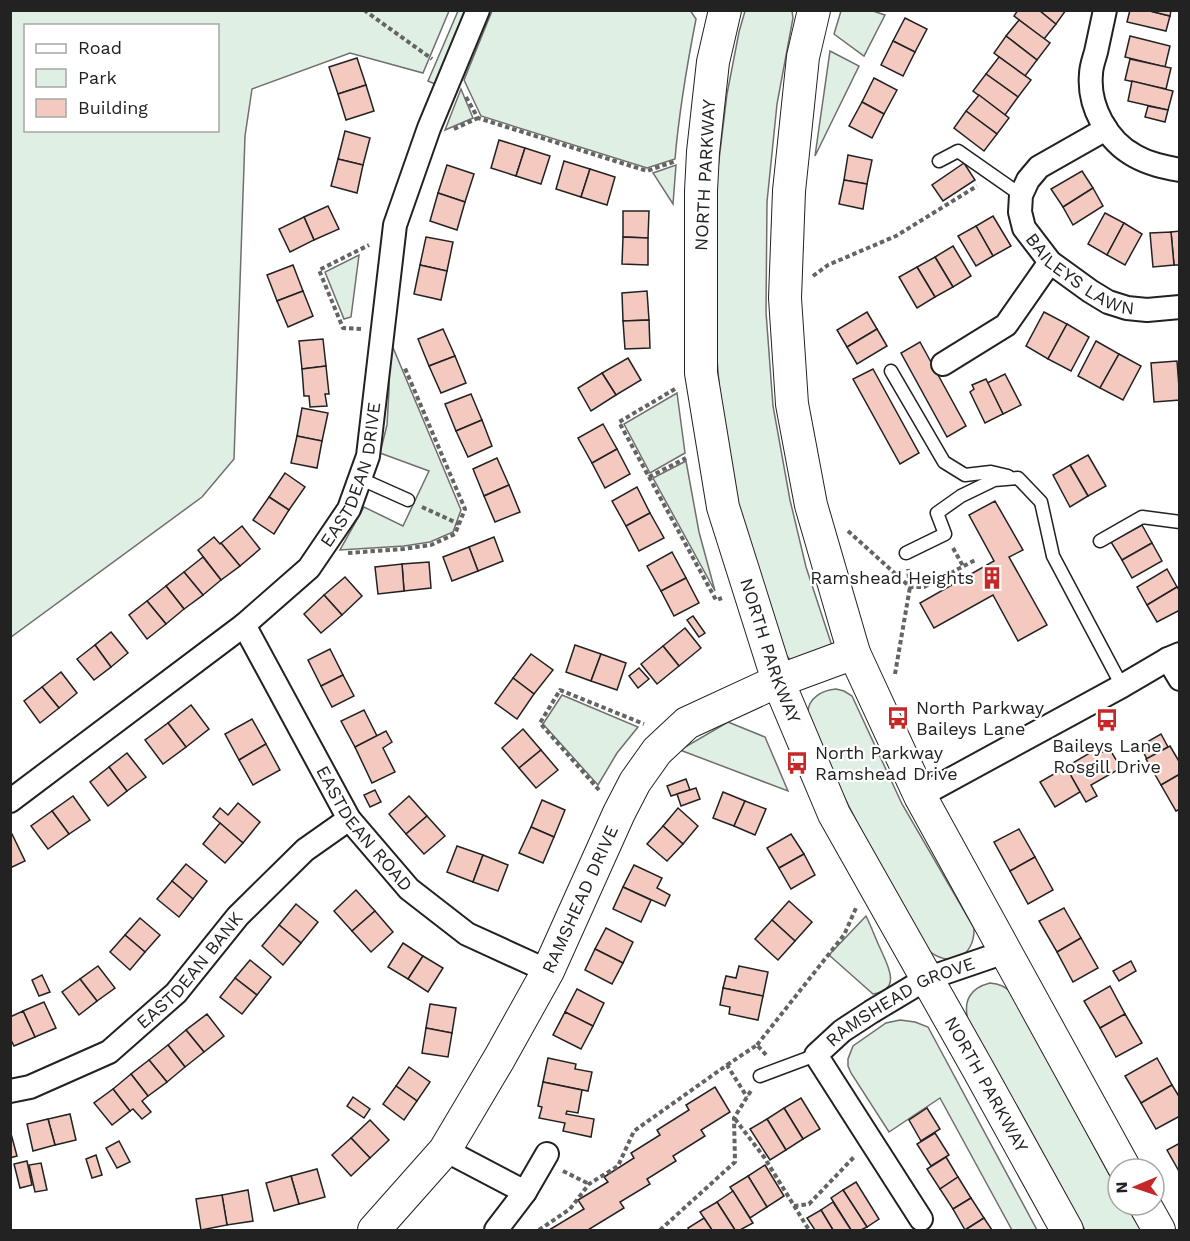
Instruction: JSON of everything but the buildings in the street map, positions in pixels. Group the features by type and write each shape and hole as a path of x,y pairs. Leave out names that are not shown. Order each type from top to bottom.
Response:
{"street":[{"name":"EASTDEAN DRIVE","path":"10,801 244,625 309,567 349,509 368,456 395,225 429,128 478,10"},
{"name":"NORTH PARKWAY","path":"725,10 713,62 701,191 701,373 723,507 778,681 834,814 1067,1230"},
{"path":"814,10 803,57 790,180 784,298 792,404 811,505 854,653 920,796 1118,1157"},
{"path":"1105,10 1091,74 1092,93 1097,112 1106,129 1118,144 1134,156 1151,164 1179,170"},
{"path":"1021,195 1028,180 1039,167 1106,129"},
{"name":"BAILEYS LAWN","path":"1021,195 1020,212 1024,228 1050,262 1090,291 1108,302 1127,308 1147,310 1179,307"},
{"path":"943,364 1006,325 1050,262"},
{"name":"EASTDEAN ROAD","path":"244,625 349,819 409,889 467,934 548,971"},
{"name":"RAMSHEAD DRIVE","path":"374,1230 445,1150 499,1059 548,971 619,813 657,752 687,723 778,681 854,653"},
{"path":"920,796 1174,656 1179,679"},
{"name":"EASTDEAN BANK","path":"10,1091 30,1087 109,1052 176,993 238,916 304,850 349,819"},
{"name":"RAMSHEAD GROVE","path":"921,1220 816,1055 842,1031 926,979 1005,952"},
{"path":"445,1150 525,1192"},
{"path":"496,1230 525,1192 547,1154"},
{"path":"1152,1217 1160,1230"}],"lane":[{"path":"939,160 958,151 1021,195"},
{"path":"891,371 944,462 965,475 991,472 1018,478 1041,501 1053,556 1122,686"},
{"path":"906,553 945,534 937,513 961,496 994,480 1018,478"},
{"path":"361,479 408,500"},
{"path":"1100,541 1142,517 1179,522"},
{"path":"760,1076 816,1055"}],"path":[{"path":"364,10 452,73 478,118 647,171 703,152"},
{"path":"784,298 828,266 896,236 993,176"},
{"path":"318,555 430,545 455,534 465,509 391,335 382,330 343,328 319,270 394,233"},
{"path":"701,373 619,422 716,600 749,591"},
{"path":"649,477 713,445"},
{"path":"408,500 459,524"},
{"path":"869,686 895,674 910,587 906,553"},
{"path":"619,813 540,723 560,690 673,736"},
{"path":"757,1045 844,936 869,876"},
{"path":"539,1230 570,1209 589,1184 618,1166 634,1131 727,1065 747,1097"},
{"path":"660,1230 735,1162 734,1118 760,1076"},
{"path":"734,1118 764,1157 809,1230"},
{"path":"794,1206 808,1204 870,1140"},
{"path":"569,1174 589,1184"}],"green space":[{"path":"11,10 449,11 423,73 350,53 252,89 245,136 234,459 202,497 11,637"},
{"path":"690,10 696,19 675,159 647,168 481,116 464,80 492,11"},
{"path":"458,11 466,11 435,84 428,81"},
{"path":"745,11 792,11 793,18 777,104 767,202 766,312 773,406 790,500 806,567 834,652 793,663 779,647 739,512 721,407 713,311 715,193 727,94"},
{"path":"841,11 873,11 885,15 864,56 834,34"},
{"path":"830,51 859,66 815,156"},
{"path":"461,89 473,118 445,130"},
{"path":"676,165 673,204 653,173"},
{"path":"359,255 351,317 344,319 325,272"},
{"path":"389,338 461,510 453,532 430,542 340,550 364,507 403,526 429,471 380,453 387,425"},
{"path":"677,393 685,453 650,473 624,424"},
{"path":"686,461 699,532 715,591 653,478"},
{"path":"836,689 852,696 902,804 974,928 970,947 959,957 943,958 927,949 833,774 812,726 808,708 817,696"},
{"path":"562,695 638,727 617,753 598,785 543,724"},
{"path":"728,722 765,737 788,791 680,750"},
{"path":"866,916 886,961 890,976 888,987 882,992 873,994 829,955"},
{"path":"996,984 1012,993 1106,1169 1106,1217 1133,1217 1141,1230 1085,1230 968,1020 967,1001 977,988"},
{"path":"900,1020 928,1027 1037,1230 1012,1230 940,1098 889,1132 851,1073 848,1059 853,1046 886,1023"}],"place":[{"name":"Ramshead Heights","path":"992,578"},
{"name":"North Parkway Baileys Lane","path":"898,718"},
{"name":"Baileys Lane Rosgill Drive","path":"1107,720"},
{"name":"North Parkway Ramshead Drive","path":"797,763"}]}
